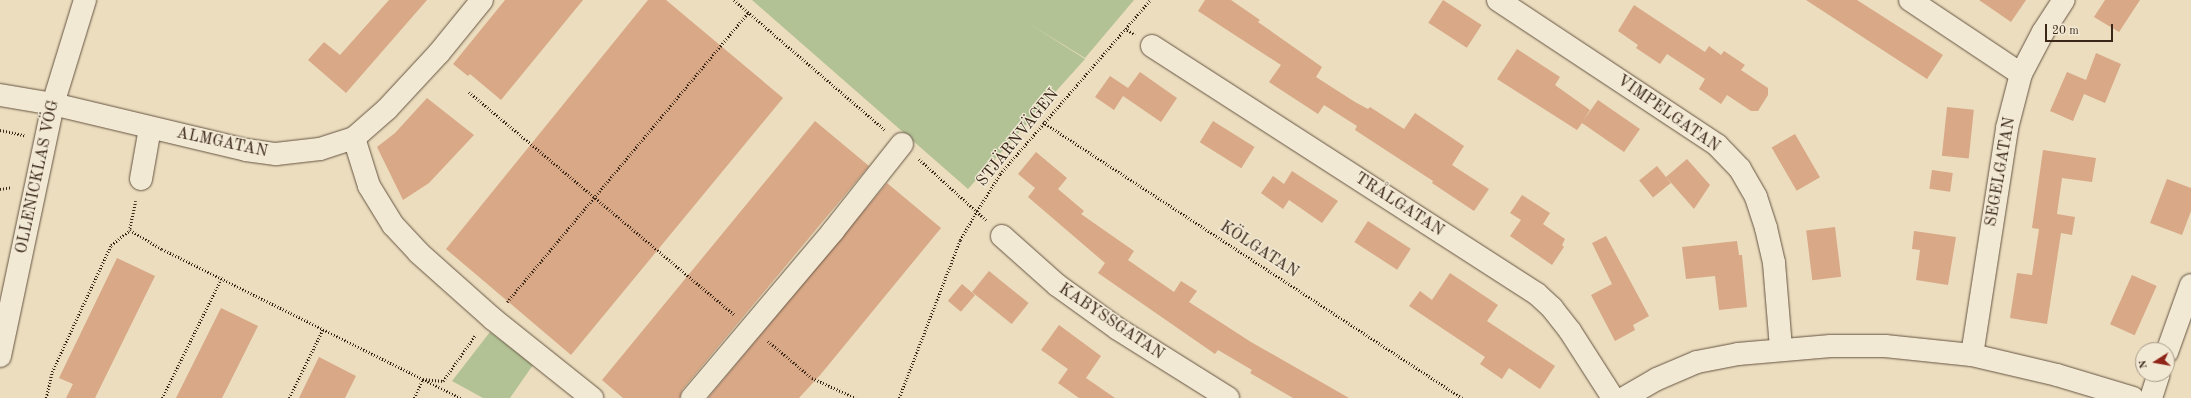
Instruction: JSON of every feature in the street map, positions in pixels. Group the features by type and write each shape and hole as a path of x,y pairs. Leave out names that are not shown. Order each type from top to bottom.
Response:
{"street":[{"name":"OLLENICKLAS VÖG","path":"0,356 53,104 85,0"},
{"name":"ALMGATAN","path":"0,95 53,104 246,150 276,154 320,148 354,138 412,83 482,0"},
{"name":"VIMPELGATAN","path":"1498,0 1717,145 1740,169 1756,197 1766,228 1774,270 1781,349"},
{"path":"1910,0 2021,74"},
{"name":"SEGELGATAN","path":"1972,355 2006,128 2021,74 2042,32 2064,0"},
{"name":"TRÅLGATAN","path":"1152,46 1537,294 1570,331 1613,398"},
{"path":"141,179 150,128"},
{"path":"354,138 369,186 393,225 419,253 491,317 592,398"},
{"path":"692,398 902,144"},
{"name":"KABYSSGATAN","path":"1002,236 1057,285 1081,303 1118,329 1228,398"},
{"path":"2171,342 2191,285"},
{"path":"1624,398 1656,379 1698,362 1781,349 1885,346 1972,355 2057,375 2133,398"},
{"path":"2151,398 2156,382"}],"path":[{"path":"734,0 902,144 977,211 1002,236"},
{"name":"STJÄRNVÄGEN","path":"899,398 960,240 1000,174 1043,122 1150,0"},
{"path":"423,379 443,380 491,317 595,198 749,12"},
{"path":"469,92 812,378 856,398"},
{"name":"KÖLGATAN","path":"1043,122 1462,398"},
{"path":"46,398 52,372 111,245 130,230 141,179"},
{"path":"130,230 162,249 222,277 461,398"},
{"path":"162,398 222,277"},
{"path":"289,398 323,329"},
{"path":"414,398 423,379"}],"green space":[{"path":"752,0 1134,0 1085,58 1028,23 1085,59 968,189"},
{"path":"490,332 533,365 510,398 483,398 452,381"}],"building":[{"path":"389,0 427,0 346,93 308,60 324,42 340,55"},
{"path":"505,0 583,0 501,100 470,74 468,76 453,64"},
{"path":"648,0 666,0 783,98 571,355 446,249"},
{"path":"1205,0 1231,0 1260,20 1258,22 1322,67 1316,77 1355,102 1368,109 1370,107 1404,129 1415,113 1464,146 1452,165 1489,189 1474,211 1432,183 1433,181 1355,130 1357,126 1324,105 1318,114 1269,82 1281,65 1198,11"},
{"path":"1443,0 1482,25 1467,48 1428,23"},
{"path":"1806,0 1857,0 1943,55 1927,79"},
{"path":"1979,0 2026,0 2011,22"},
{"path":"2105,0 2140,0 2119,32 2094,17"},
{"path":"1634,5 1705,52 1709,46 1721,55 1724,51 1745,65 1741,70 1768,88 1768,95 1758,111 1751,111 1727,95 1721,104 1699,89 1705,79 1667,54 1660,64 1636,48 1638,45 1618,31"},
{"path":"1517,49 1560,77 1555,85 1590,110 1583,121 1598,100 1640,129 1624,152 1582,123 1577,130 1497,79"},
{"path":"2096,53 2121,64 2105,103 2084,94 2073,121 2050,111 2067,72 2086,80"},
{"path":"1140,72 1177,98 1161,122 1123,96 1114,110 1095,97 1110,76 1128,88"},
{"path":"427,98 474,135 429,183 403,200 377,147 395,133"},
{"path":"1947,107 1974,110 1969,159 1942,156"},
{"path":"815,121 869,166 682,390 680,398 623,398 602,380"},
{"path":"1213,121 1255,147 1241,168 1200,142"},
{"path":"1795,134 1820,177 1797,191 1772,148"},
{"path":"2043,150 2096,158 2092,182 2062,178 2057,214 2075,217 2072,235 2061,233 2047,324 2010,318 2017,273 2032,275 2039,229 2032,228"},
{"path":"1036,152 1067,178 1058,189 1084,211 1081,214 1134,251 1128,260 1174,292 1181,281 1197,291 1189,302 1251,342 1349,398 1293,398 1250,373 1252,370 1218,350 1215,354 1098,273 1105,263 1028,197 1035,188 1018,174"},
{"path":"1687,159 1710,185 1694,209 1666,177"},
{"path":"1657,166 1671,183 1653,198 1639,180"},
{"path":"1932,170 1953,173 1950,192 1929,189"},
{"path":"1292,171 1338,201 1322,223 1289,200 1283,209 1261,193 1273,176 1284,184"},
{"path":"2167,179 2191,188 2191,211 2182,235 2150,223"},
{"path":"887,183 941,228 821,374 799,398 708,398"},
{"path":"1522,195 1550,213 1543,224 1565,239 1562,245 1564,247 1552,265 1510,236 1521,220 1510,213"},
{"path":"1368,221 1411,249 1397,270 1354,242"},
{"path":"1835,227 1841,277 1812,280 1806,231"},
{"path":"1914,231 1956,237 1948,285 1916,280 1920,250 1912,249"},
{"path":"1606,236 1649,316 1633,325 1635,330 1615,341 1591,295 1612,284 1592,243"},
{"path":"1737,241 1739,255 1742,255 1747,307 1719,310 1715,276 1686,279 1682,247"},
{"path":"117,258 155,276 95,398 66,398 73,384 59,378"},
{"path":"989,271 1029,303 1012,324 972,292"},
{"path":"1450,273 1498,305 1487,321 1555,366 1540,389 1509,368 1502,379 1480,364 1485,357 1409,306 1420,291 1432,300"},
{"path":"2132,275 2157,286 2135,335 2110,324"},
{"path":"962,284 975,295 961,312 948,301"},
{"path":"221,308 258,326 222,398 176,398"},
{"path":"1059,325 1101,356 1086,378 1115,398 1079,398 1058,383 1068,369 1041,350"},
{"path":"319,357 356,376 345,398 299,398"}]}
